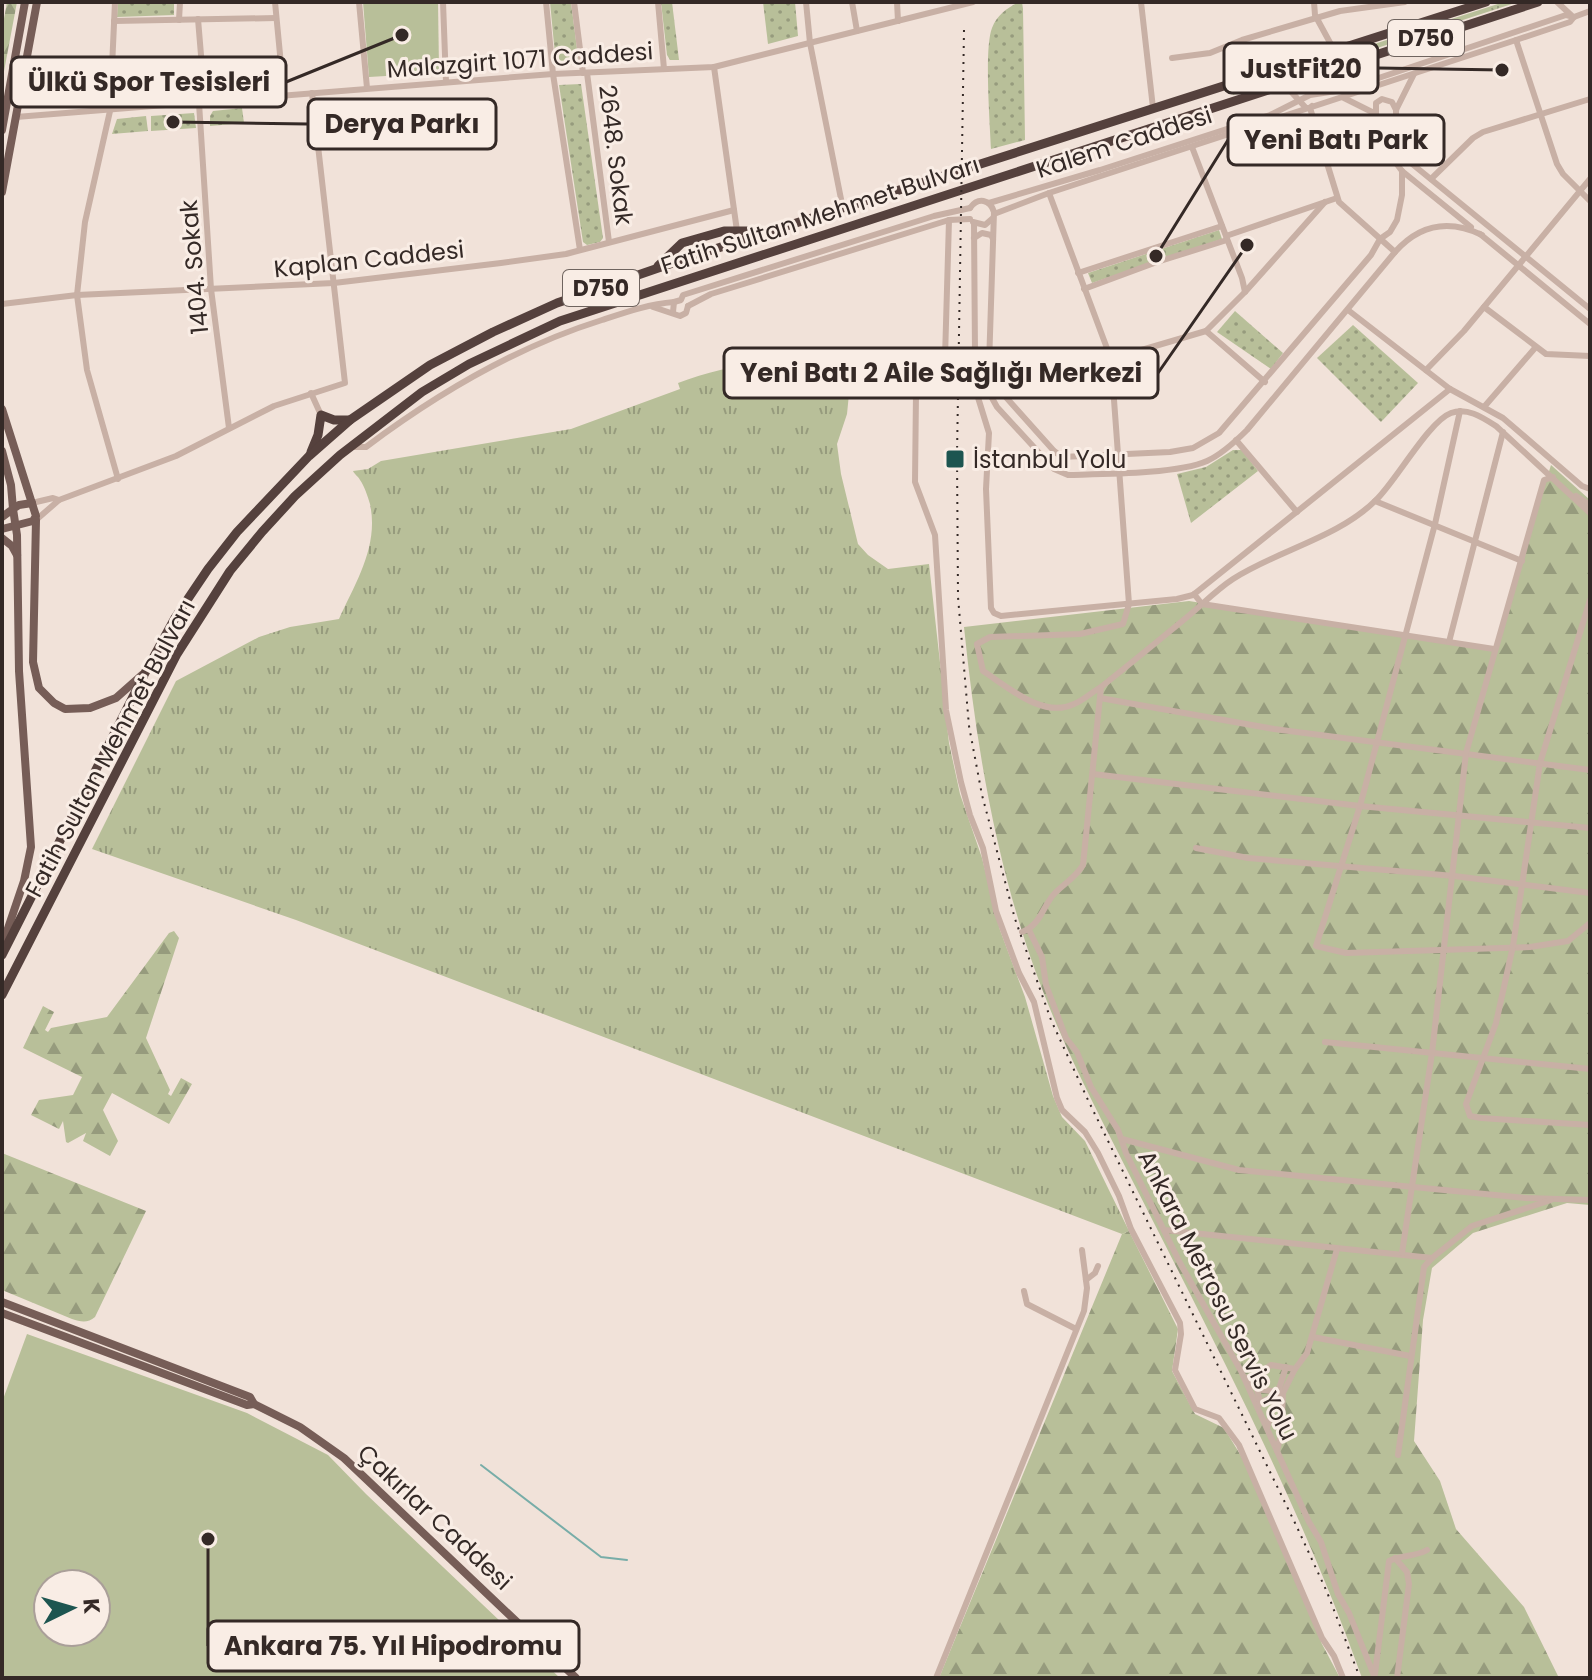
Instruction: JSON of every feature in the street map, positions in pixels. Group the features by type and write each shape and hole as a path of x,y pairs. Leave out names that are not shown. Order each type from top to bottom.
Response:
{"highway":[{"name":"Fatih Sultan Mehmet Bulvarı","path":"2,955 146,671 175,618 208,569 237,532 309,456 350,420 438,360 557,303 771,231 1486,2"},
{"name":"Fatih Sultan Mehmet Bulvarı","path":"2,995 177,654 230,571 295,496 350,447 422,392 492,359 560,321 1538,2"},
{"path":"655,270 682,243 724,231 771,231"},
{"path":"309,456 318,435 321,415 334,420 350,420"}],"main road":[{"path":"16,117 3,120 25,2"},
{"path":"2,192 37,2"},
{"path":"2,409 36,520 33,662 39,688 65,709 90,708 116,698 146,671"},
{"path":"2,451 11,485 16,524 19,671 31,847 24,881 2,946"},
{"path":"2,517 19,505 32,503"},
{"path":"2,529 36,520"},
{"path":"2,538 12,546 18,558"},
{"name":"Çakırlar Caddesi","path":"2,1302 21,1315 247,1405 254,1404 300,1427 344,1458 576,1678"},
{"name":"Çakırlar Caddesi","path":"2,1313 21,1315"}],"street":[{"path":"115,2 110,111 85,222 77,295 87,370 118,479"},
{"path":"179,20 180,2"},
{"path":"275,2 284,96"},
{"path":"359,2 367,88"},
{"path":"443,2 446,82"},
{"path":"546,2 553,74 580,250"},
{"name":"2648. Sokak","path":"574,2 609,242"},
{"path":"658,2 664,69"},
{"path":"806,2 810,43 843,209"},
{"path":"852,2 857,31"},
{"path":"897,2 898,21"},
{"name":"Malazgirt 1071 Caddesi","path":"16,117 553,74 714,67 898,21 946,5 973,2"},
{"path":"1141,2 1153,108"},
{"path":"1314,2 1316,18 1334,50"},
{"path":"1172,58 1210,53 1242,40 1340,11 1405,2"},
{"path":"1557,2 1574,17"},
{"path":"1590,11 1574,17 1570,22 1515,37 1557,164 1590,201"},
{"path":"114,21 276,18"},
{"name":"1404. Sokak","path":"198,19 211,289 229,428"},
{"name":"Kalem Caddesi","path":"993,216 1049,193 1414,74 1515,37"},
{"name":"Kalem Caddesi","path":"988,203 1270,115 1313,94 1343,90 1515,37"},
{"path":"714,67 737,231"},
{"path":"1310,108 1314,103 1315,74"},
{"path":"1396,110 1414,74"},
{"path":"1284,84 1306,108 1310,108"},
{"path":"36,520 59,500 176,456 274,406 345,383 312,93"},
{"path":"1341,97 1376,114"},
{"path":"1590,309 1411,163 1392,102 1382,99 1376,103 1376,114 1393,159 1402,171 1590,324"},
{"path":"1431,179 1477,135 1590,99"},
{"path":"1310,108 1337,198 1395,252"},
{"path":"1192,147 1245,292"},
{"path":"982,183 993,216 989,365 996,386 1062,457 1170,452 1193,448 1219,433 1371,255 1380,239 1390,232 1401,207 1402,171"},
{"path":"1426,370 1484,307 1590,179"},
{"path":"963,189 970,207 974,238 976,391 989,433 986,489 992,611 1001,616 1182,599 1194,594 1450,389"},
{"path":"1049,193 1111,359 1129,604 1123,624 1101,631 1054,637 990,637 977,644 983,671 1042,706 1074,704 1101,687 1220,589 1257,564 1346,522 1375,501 1435,424 1449,413 1460,411 1482,416 1590,513"},
{"path":"1084,289 1337,198"},
{"path":"673,312 683,295 970,207 977,201 988,203"},
{"path":"1111,359 1206,331 1325,202"},
{"name":"Kaplan Caddesi","path":"2,304 77,295 334,283 527,260 580,250 734,210"},
{"path":"651,306 682,316 688,306 711,294 949,220 985,225 993,216"},
{"path":"944,380 949,220"},
{"path":"978,371 997,407 1057,471 1068,475 1121,472 1206,461 1236,440 1395,252 1414,234 1443,225 1467,228 1482,235"},
{"path":"1078,273 1222,226"},
{"path":"974,238 982,233 991,235 993,239"},
{"path":"668,285 677,301"},
{"path":"350,447 366,447 492,359 572,329 651,306 677,301 688,306"},
{"path":"1484,307 1535,348 1551,355 1590,356"},
{"path":"1348,310 1450,389 1510,423 1582,486 1590,489"},
{"path":"1206,331 1265,382"},
{"path":"1484,407 1535,348"},
{"path":"921,390 945,358"},
{"path":"921,390 944,380 976,391"},
{"name":"Ankara Metrosu Servis Yolu","path":"921,390 916,393 915,482 935,535 946,710 965,802 983,848 992,896 1010,937 1019,973 1034,1002 1057,1098 1062,1110 1085,1132 1098,1153 1131,1229 1180,1323 1175,1370 1195,1409 1219,1418 1239,1445 1322,1638 1343,1678"},
{"path":"311,393 321,415"},
{"path":"1460,411 1435,524 1378,742 1316,946 1346,953 1530,947 1568,941 1590,923"},
{"path":"1449,642 1503,432"},
{"path":"1236,440 1297,512"},
{"path":"1402,1253 1432,1053 1466,753 1544,480 1553,477"},
{"path":"1566,489 1590,505"},
{"path":"32,503 53,498 59,500"},
{"path":"1375,501 1522,561"},
{"path":"1194,594 1202,604 1494,649"},
{"path":"1590,600 1540,763 1513,946 1496,1023 1466,1104 1470,1116 1590,1125"},
{"name":"Ankara Metrosu Servis Yolu","path":"1101,687 1083,865 1053,895 1042,916 1026,931 1042,957 1046,985 1066,1038 1077,1052 1091,1087 1122,1139 1126,1153 1205,1311 1259,1405 1266,1428 1321,1542 1338,1594 1349,1613 1375,1678"},
{"path":"1100,698 1274,729 1590,770"},
{"path":"1093,774 1360,806 1590,828"},
{"path":"1196,848 1248,858 1454,876 1590,893"},
{"path":"1325,1042 1590,1069"},
{"path":"1122,1139 1239,1170 1526,1198 1590,1200"},
{"path":"1398,1455 1424,1267 1472,1226 1554,1198"},
{"path":"1164,1230 1432,1258"},
{"path":"1295,1369 1271,1365 1263,1370 1257,1389 1259,1405 1280,1393 1307,1353 1337,1249"},
{"path":"936,1678 1084,1311 1086,1280 1082,1250"},
{"path":"1086,1280 1098,1266"},
{"path":"1024,1291 1027,1304 1076,1329"},
{"path":"1313,1337 1410,1356"},
{"path":"1266,1428 1286,1367"},
{"path":"1241,1371 1257,1389 1280,1393"},
{"path":"1277,1452 1281,1434 1280,1393"},
{"path":"1375,1678 1389,1561 1419,1555 1427,1550"},
{"path":"1395,1558 1407,1572 1409,1584 1397,1678"}],"green space":[{"path":"7,2 17,2 2,82 2,30"},
{"path":"118,2 174,2 174,15 117,17"},
{"path":"363,2 438,2 439,69 436,73 369,77"},
{"path":"550,2 571,2 579,64 556,65"},
{"path":"661,2 672,2 679,60 670,60 667,55"},
{"path":"763,2 795,2 798,36 768,44"},
{"path":"1022,2 1023,9 1025,140 991,149 988,87 990,38 994,23"},
{"path":"1504,2 1518,2 1233,95 1232,90"},
{"path":"581,84 603,238 600,242 587,245 583,242 559,85"},
{"path":"242,108 244,123 210,126 213,111"},
{"path":"194,113 196,128 151,131 151,116"},
{"path":"146,116 148,131 112,134 117,119"},
{"path":"1219,230 1222,239 1092,283 1088,273"},
{"path":"1235,311 1283,353 1271,369 1217,332"},
{"path":"1353,325 1418,383 1381,422 1317,358"},
{"path":"780,361 795,373 812,380 850,384 847,414 837,444 858,544 888,569 929,564 949,743 960,794 1053,1096 1062,1117 1085,1141 1129,1231 1122,1234 296,920 92,849 176,681 259,637 290,627 339,619 359,577 371,534 370,504 363,485 353,471 368,469 381,461 571,429 680,389 678,383 690,379 715,371"},
{"path":"1233,450 1242,450 1258,471 1191,523 1177,474 1206,467"},
{"path":"1551,465 1590,500 1590,1205 1567,1203 1473,1233 1432,1268 1423,1320 1414,1441 1440,1481 1456,1529 1524,1607 1559,1678 1362,1678 1292,1506 1212,1338 1092,1100 1035,970 1009,886 989,801 964,627 1189,601 1494,649"},
{"path":"174,931 179,938 146,1038 170,1090 168,1094 171,1096 181,1078 192,1084 169,1124 112,1093 103,1110 118,1141 110,1156 83,1141 86,1133 66,1142 63,1121 59,1129 31,1115 39,1100 73,1095 82,1077 23,1048 43,1006 54,1012 45,1030 48,1032 51,1028 107,1017 169,933"},
{"path":"2,1153 146,1211 92,1319 72,1319 2,1290"},
{"path":"1129,1231 1178,1329 1172,1371 1195,1414 1224,1428 1246,1464 1322,1644 1340,1678 939,1678 1122,1234"},
{"path":"27,1334 247,1413 328,1455 560,1678 2,1678 2,1402"}],"waterway":[{"path":"481,1465 601,1557 627,1560"}],"railway":[{"path":"964,30 957,455 958,597 969,726 982,795 1015,919 1051,1020 1296,1525 1327,1592 1360,1678"}],"place":[{"name":"Ülkü Spor Tesisleri","path":"402,35"},
{"name":"JustFit20","path":"1502,70"},
{"name":"Derya Parkı","path":"173,122"},
{"name":"Yeni Batı 2 Aile Sağlığı Merkezi","path":"1247,245"},
{"name":"Yeni Batı Park","path":"1156,256"},
{"name":"İstanbul Yolu","path":"955,459"},
{"name":"Ankara 75. Yıl Hipodromu","path":"208,1539"}]}
